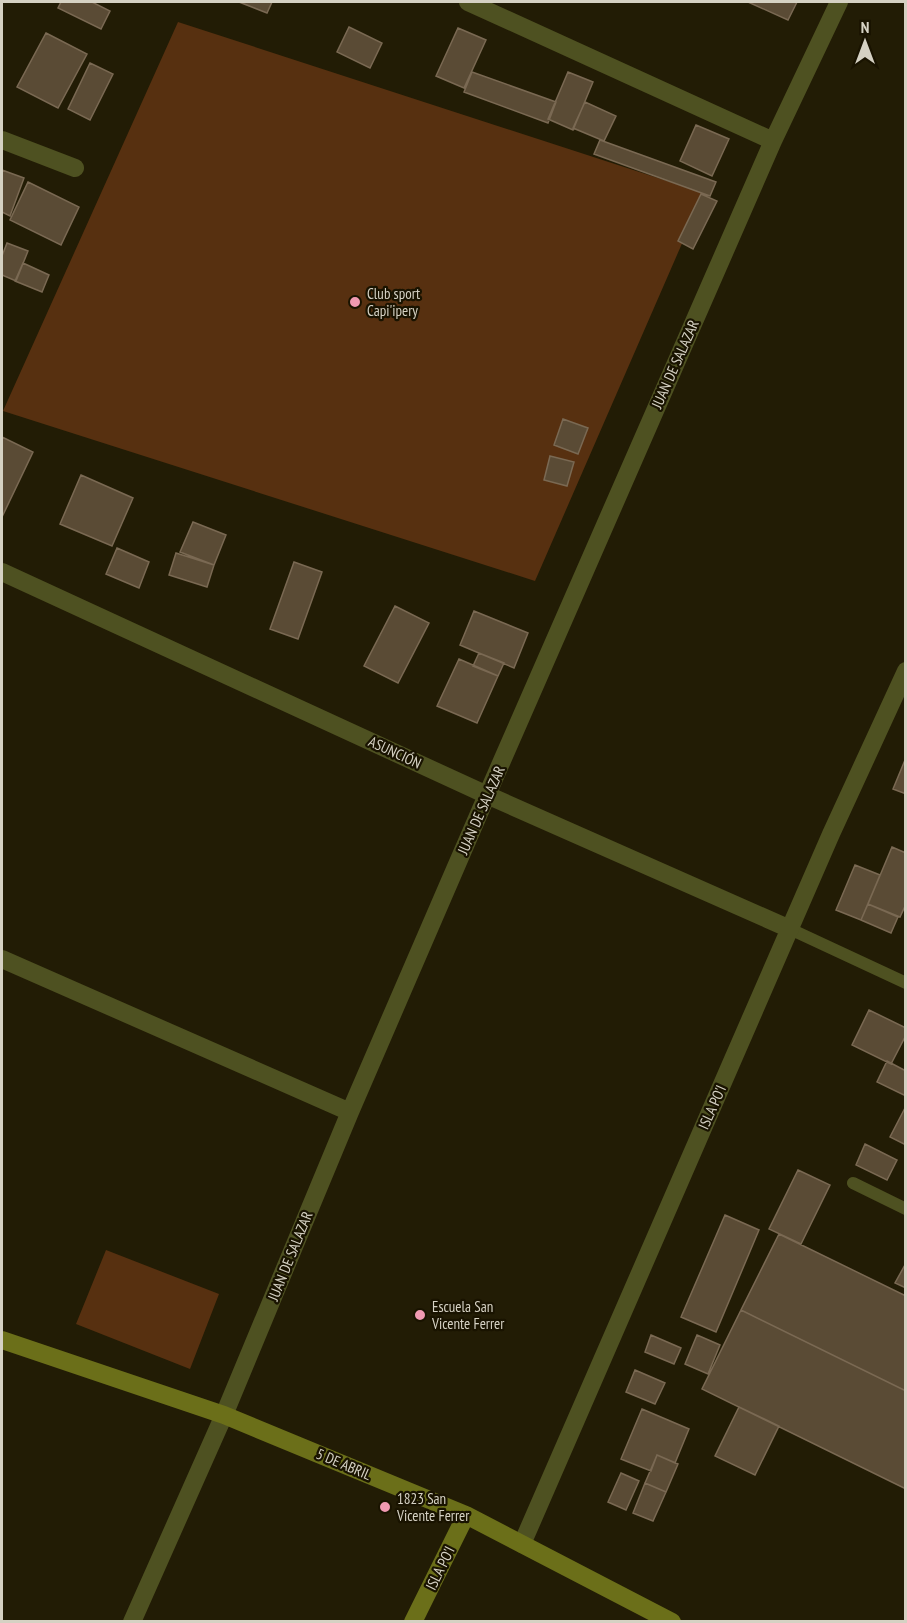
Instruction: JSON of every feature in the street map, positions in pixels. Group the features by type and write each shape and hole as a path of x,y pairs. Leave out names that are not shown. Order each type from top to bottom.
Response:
{"street":[{"path":"468,2 773,141"},
{"name":"JUAN DE SALAZAR","path":"132,1622 224,1415 350,1112 773,141 838,2"},
{"path":"2,140 75,168"},
{"name":"ASUNCIÓN","path":"2,572 488,795 790,929"},
{"name":"ISLA PO'I","path":"522,1544 790,929 906,670"},
{"path":"2,959 350,1112"},
{"name":"5 DE ABRIL","path":"2,1340 224,1415 466,1515 672,1622"},
{"name":"ISLA PO'I","path":"413,1622 466,1515"}],"lane":[{"path":"790,929 906,983"},
{"path":"853,1183 906,1209"}],"shaded area":[{"name":"Club sport Capi'ipery","path":"178,22 704,193 535,581 3,411"},
{"path":"106,1250 219,1294 190,1369 76,1324"}],"building":[{"path":"61,2 92,2 110,11 101,29 58,8"},
{"path":"239,2 272,2 267,13"},
{"path":"748,2 797,2 788,20"},
{"path":"349,27 382,43 370,68 337,52"},
{"path":"458,28 486,40 464,88 436,76"},
{"path":"46,33 87,54 58,108 17,87"},
{"path":"90,63 113,74 90,120 68,109"},
{"path":"472,72 556,102 548,123 464,92"},
{"path":"568,72 593,82 573,130 548,119"},
{"path":"585,102 616,116 604,141 573,128"},
{"path":"696,125 729,139 712,176 680,161"},
{"path":"600,140 716,182 710,196 594,154"},
{"path":"2,170 24,178 10,216 2,212"},
{"path":"28,182 79,207 61,245 10,220"},
{"path":"701,194 717,201 693,249 678,241"},
{"path":"7,243 28,251 16,281 2,275 2,256"},
{"path":"23,263 49,275 42,292 15,281"},
{"path":"563,419 588,428 578,454 554,445"},
{"path":"2,437 33,452 2,517"},
{"path":"550,456 574,462 567,486 544,480"},
{"path":"81,475 133,498 112,546 60,524"},
{"path":"193,522 226,535 214,565 180,552"},
{"path":"117,548 149,562 139,588 106,574"},
{"path":"176,553 214,565 207,587 169,575"},
{"path":"294,562 322,572 298,639 270,629"},
{"path":"395,606 429,623 398,683 364,666"},
{"path":"474,611 528,633 514,668 460,645"},
{"path":"479,653 504,663 498,676 473,666"},
{"path":"459,659 498,676 477,723 437,706"},
{"path":"906,760 906,794 893,789"},
{"path":"892,847 906,853 906,904 900,917 868,904"},
{"path":"855,865 880,875 861,920 836,910"},
{"path":"868,904 898,917 891,933 861,920"},
{"path":"869,1010 906,1028 906,1035 891,1064 852,1045"},
{"path":"887,1061 906,1071 906,1096 877,1082"},
{"path":"906,1106 906,1145 890,1137"},
{"path":"865,1144 897,1160 887,1180 856,1165"},
{"path":"798,1170 830,1185 801,1244 769,1229"},
{"path":"725,1215 759,1230 716,1332 681,1317"},
{"path":"779,1234 906,1296 906,1391 741,1310"},
{"path":"906,1263 906,1288 895,1283"},
{"path":"741,1310 906,1391 906,1489 702,1389"},
{"path":"651,1335 681,1348 674,1364 645,1352"},
{"path":"697,1335 720,1345 708,1374 685,1364"},
{"path":"635,1370 665,1383 655,1404 626,1392"},
{"path":"739,1407 779,1426 755,1475 715,1456"},
{"path":"642,1409 689,1429 675,1463 657,1455 651,1471 621,1459"},
{"path":"657,1455 678,1464 666,1492 645,1483"},
{"path":"621,1473 639,1481 626,1510 608,1502"},
{"path":"645,1483 666,1492 653,1521 633,1513"}],"place":[{"name":"Club sport Capi'ipery","path":"355,302"},
{"name":"Escuela San Vicente Ferrer","path":"420,1315"},
{"name":"1823 San Vicente Ferrer","path":"385,1507"}]}
